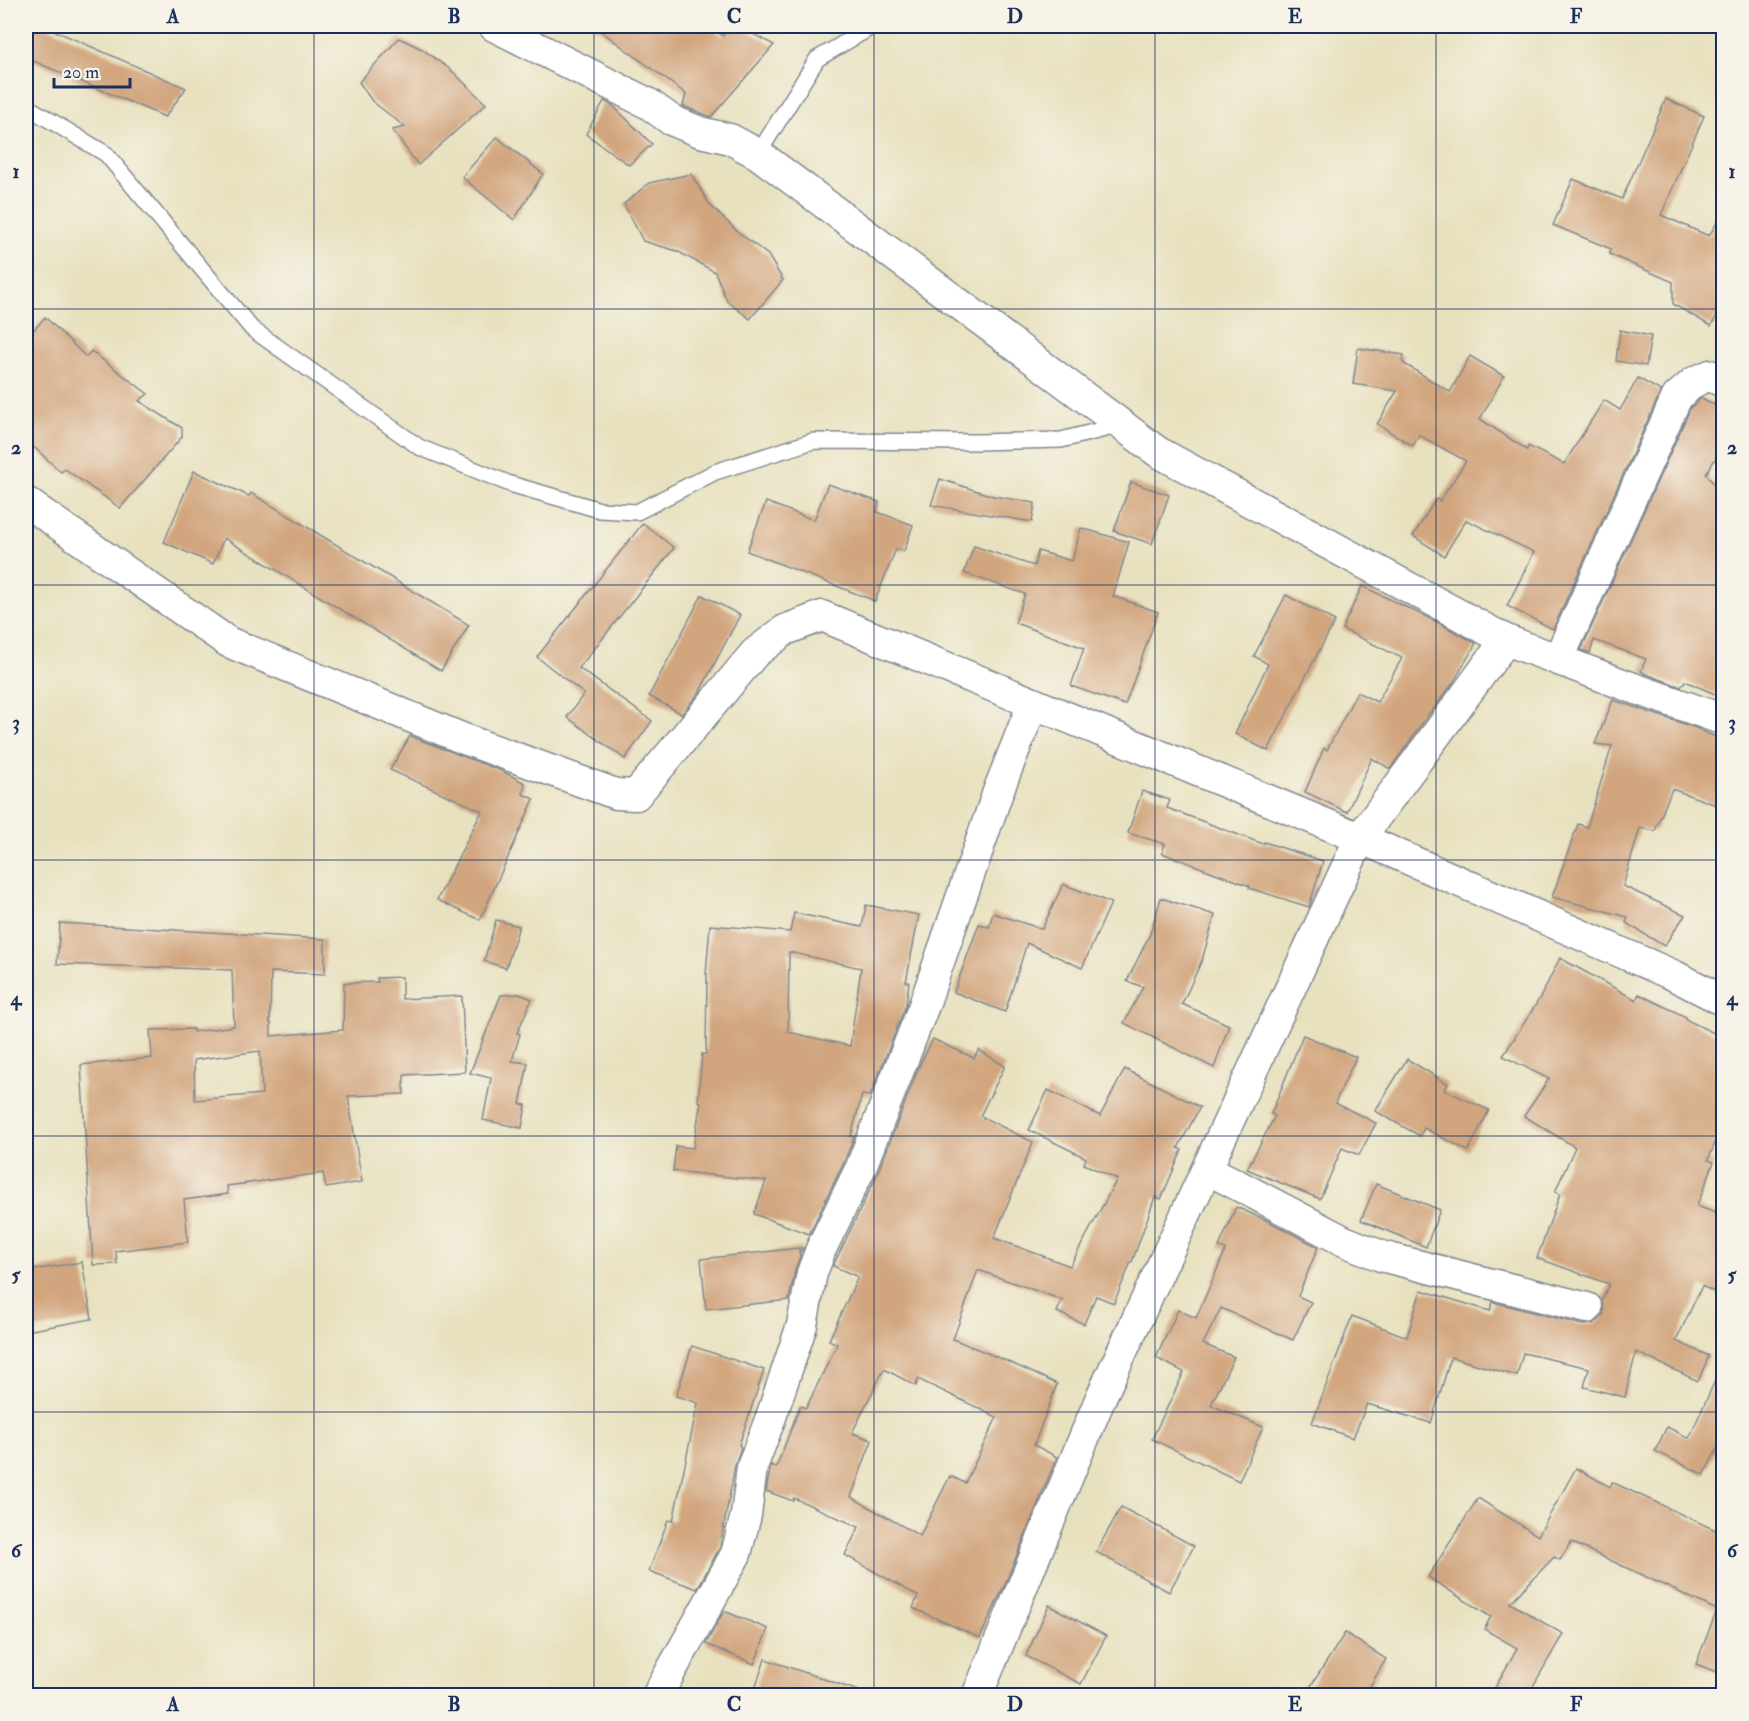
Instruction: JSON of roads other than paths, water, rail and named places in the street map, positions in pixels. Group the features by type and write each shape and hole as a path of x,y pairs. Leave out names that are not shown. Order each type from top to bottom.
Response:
{"street":[{"path":"494,26 649,104 671,120 700,132 730,139 758,154 1158,452 1506,640 1724,720"},
{"path":"1558,660 1677,397 1694,382 1710,375 1724,383"},
{"path":"26,501 228,642 464,739 615,794 636,795 756,653 785,630 822,616 1360,838 1675,976 1724,1001"},
{"path":"977,1695 1101,1397 1360,838 1506,640"},
{"path":"657,1695 736,1554 746,1515 752,1467 802,1325 812,1273 821,1249 861,1167 923,1008 999,789 1033,703"},
{"path":"1207,1169 1344,1242 1382,1256 1587,1308"}],"lane":[{"path":"758,154 817,59 873,26"},
{"path":"26,106 106,154 252,329 419,447 521,488 600,510 637,512 715,472 813,441 1061,440 1121,425"}]}
